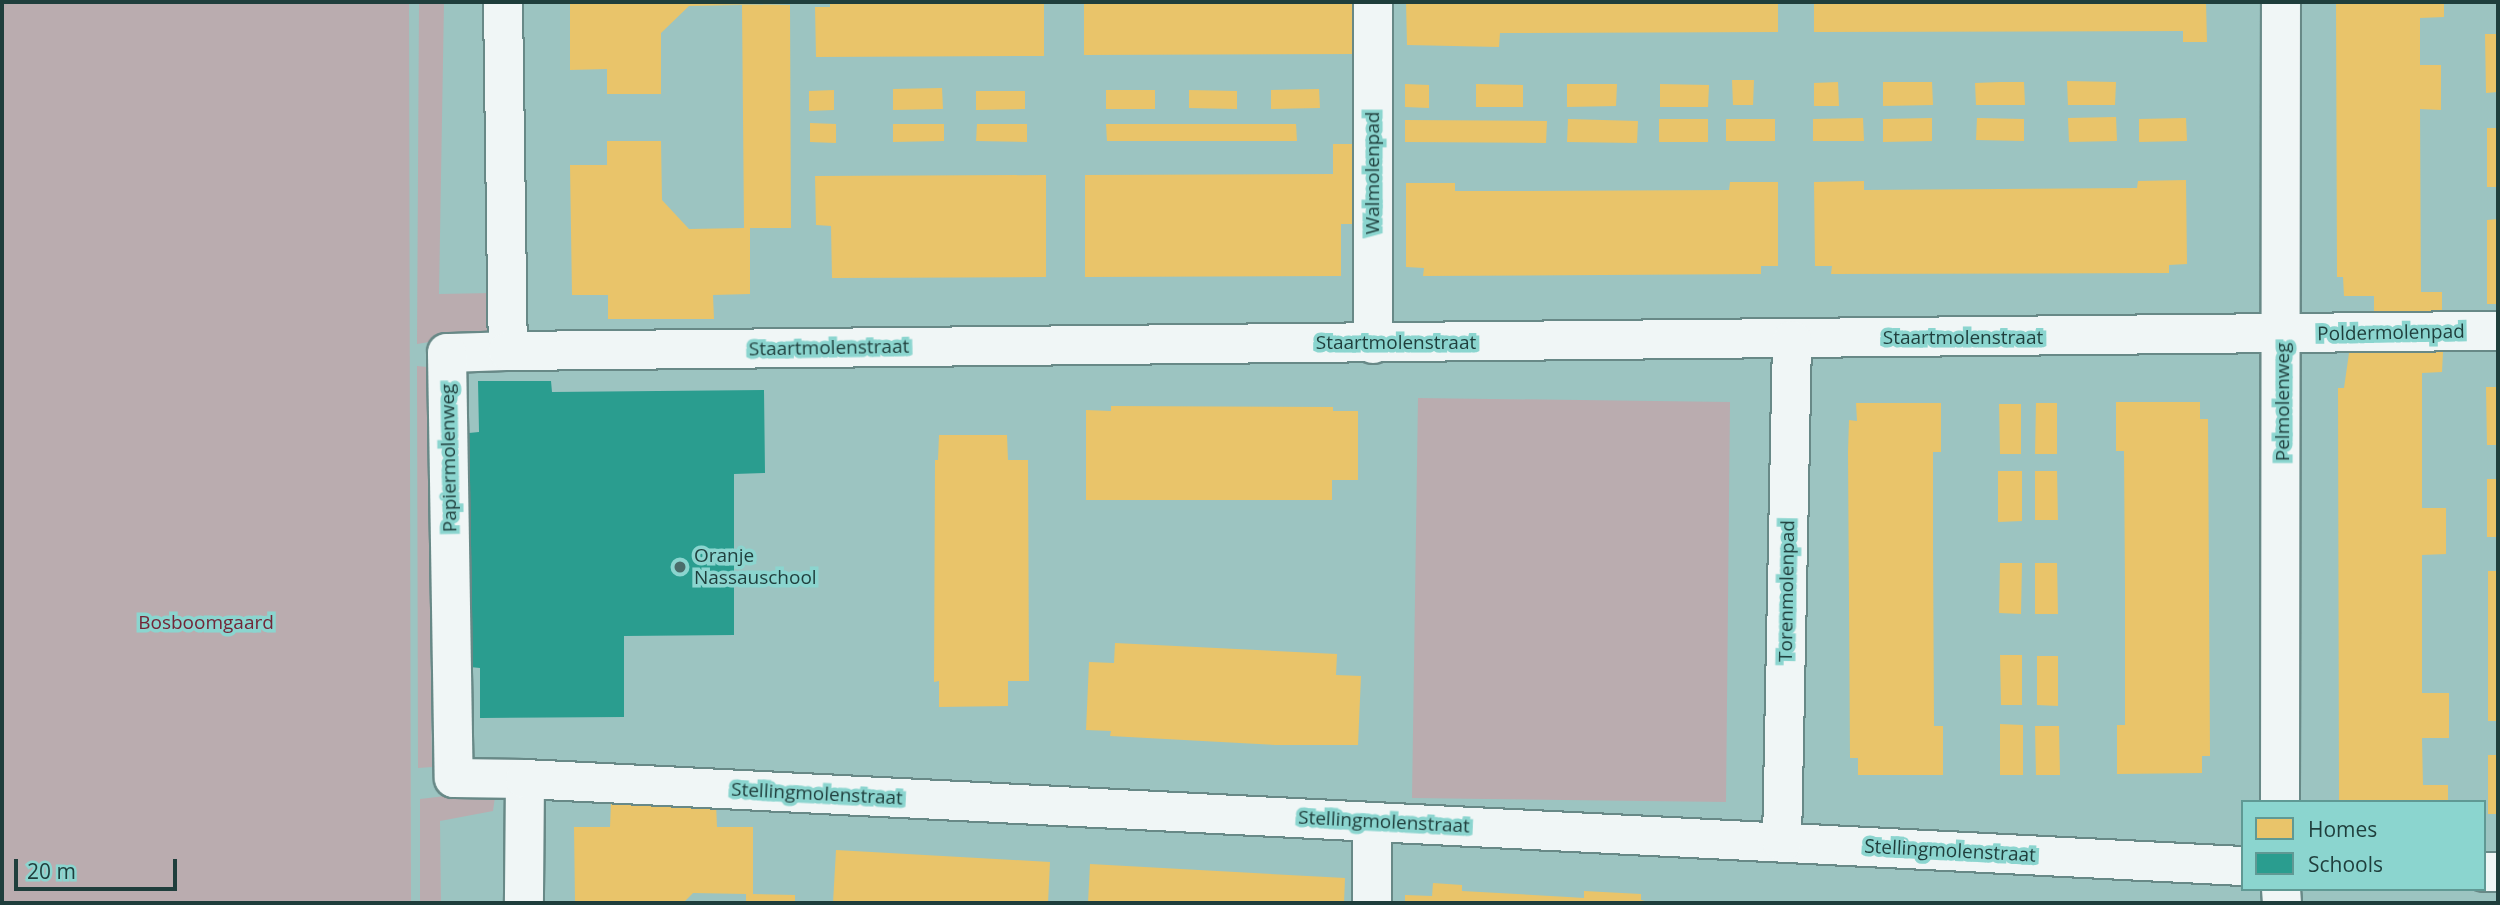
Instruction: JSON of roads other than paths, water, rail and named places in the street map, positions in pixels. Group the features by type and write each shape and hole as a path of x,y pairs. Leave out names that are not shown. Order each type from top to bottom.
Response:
{"street":[{"path":"503,2 508,351"},
{"name":"Walmolenpad","path":"1373,2 1373,344"},
{"name":"Pelmolenweg","path":"2280,800 2284,336 2281,2"},
{"name":"Poldermolenpad","path":"2284,336 2498,331"},
{"name":"Staartmolenstraat","path":"508,351 2284,336"},
{"name":"Torenmolenpad","path":"1782,842 1792,340"},
{"name":"Papiermolenweg","path":"508,351 447,353 454,778 525,779"},
{"path":"524,903 525,779"},
{"name":"Stellingmolenstraat","path":"525,779 2241,866"},
{"path":"1372,903 1373,822"}],"place":[{"name":"Oranje Nassauschool","path":"680,567"}],"park label":[{"name":"Bosboomgaard","path":"206,623"}]}
